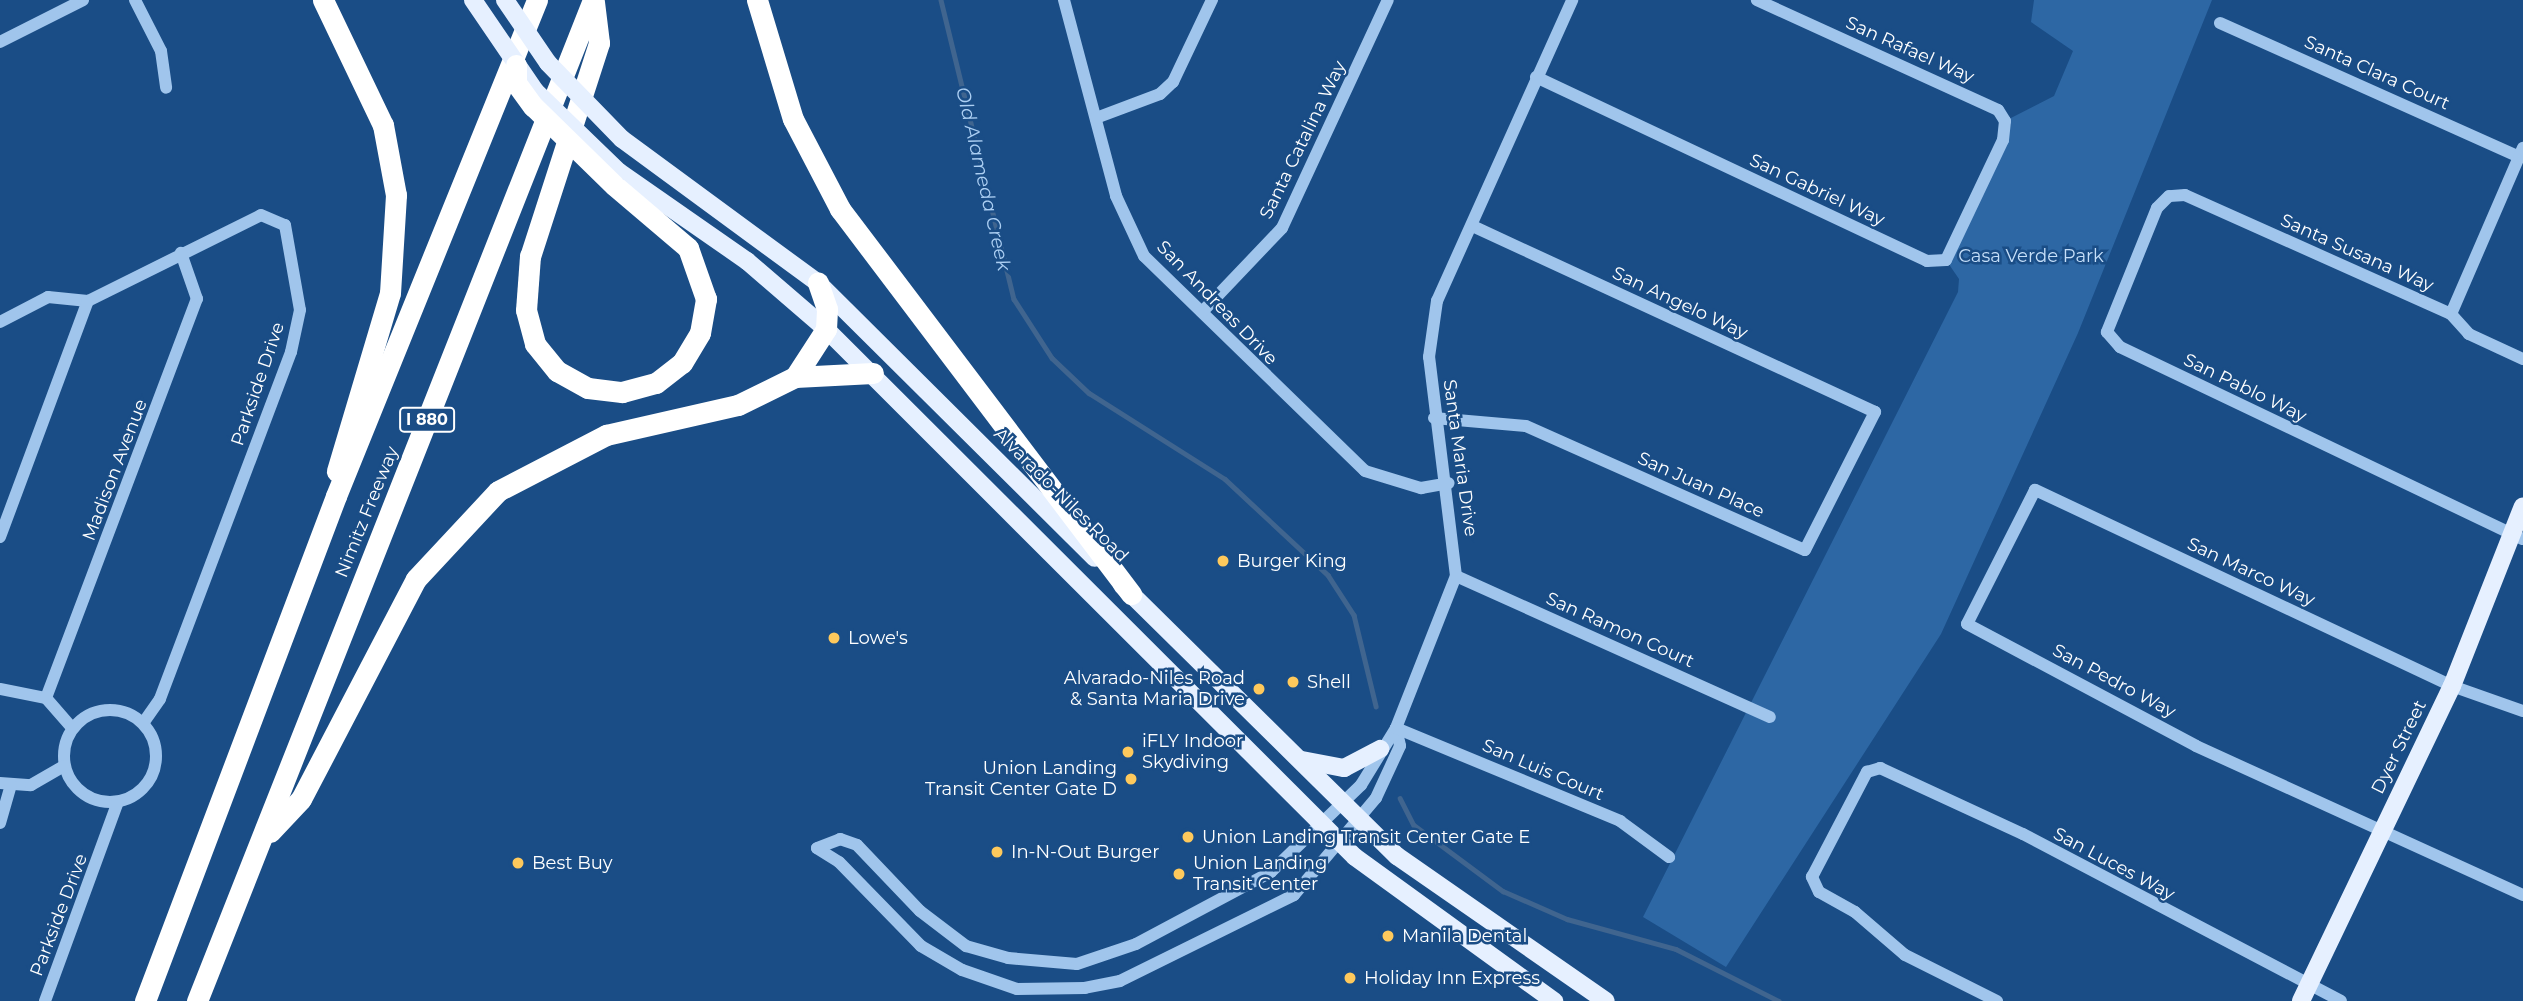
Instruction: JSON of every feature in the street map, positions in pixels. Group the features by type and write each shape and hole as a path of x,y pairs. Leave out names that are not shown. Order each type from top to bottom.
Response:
{"highway":[{"path":"323,0 383,125 396,195 390,293 338,452 336,496"},
{"name":"Nimitz Freeway","path":"145,1001 336,496 537,0"},
{"path":"516,65 516,83 533,106 617,179 688,248 706,299 700,333 682,363 656,383 622,392 588,388 556,371 535,344 526,310 530,256 600,43 594,0"},
{"name":"Nimitz Freeway","path":"197,1001 594,0"},
{"path":"757,0 793,119 840,209 1131,594"},
{"path":"795,377 826,329 827,309 818,283"},
{"path":"262,840 301,799 416,579 479,506 575,447 738,405 795,377 873,373"}],"main road":[{"path":"473,0 516,65"},
{"name":"Alvarado-Niles Road","path":"505,0 548,63 629,145 818,283 1300,759 1358,820 1455,900 1606,1001"},
{"path":"617,179 747,261 826,329 873,373 1339,842 1390,886 1554,1001"},
{"name":"Dyer Street","path":"2301,1001 2452,686 2515,538 2523,506"},
{"path":"1300,759 1344,768 1380,749"}],"street":[{"path":"0,43 83,0"},
{"path":"135,0 161,51 166,88"},
{"name":"San Andreas Drive","path":"1064,0 1116,196 1144,256 1365,471 1421,488 1449,483"},
{"path":"1096,118 1160,94 1173,82 1212,0"},
{"name":"Santa Catalina Way","path":"1202,312 1282,228 1388,0"},
{"name":"Santa Maria Drive","path":"1396,728 1400,746 1376,798 1294,895 1253,918 1120,981 1050,990 990,983 942,960 817,848 840,839 857,845 920,911 966,946 1008,958 1077,964 1136,944 1271,872 1342,803 1396,728 1456,576 1449,483 1434,418 1429,357 1437,301 1572,0"},
{"name":"San Rafael Way","path":"1757,0 1998,110 2005,121"},
{"name":"Santa Clara Court","path":"2220,23 2521,152"},
{"name":"San Gabriel Way","path":"1536,77 1927,261 1946,260 1956,247 2005,121"},
{"path":"2451,314 2521,152"},
{"name":"Santa Susana Way","path":"2169,196 2185,195 2451,314 2469,334 2523,359"},
{"name":"San Pablo Way","path":"2169,196 2110,313 2107,332 2120,347 2515,538"},
{"name":"Parkside Drive","path":"88,300 261,215 274,216 285,225 297,268 300,310 291,352 160,699 143,723"},
{"name":"San Angelo Way","path":"1472,226 1875,412"},
{"name":"Madison Avenue","path":"46,698 197,299 181,253"},
{"path":"0,322 48,297 88,300 0,537"},
{"name":"San Juan Place","path":"1434,418 1526,426 1805,550 1875,412"},
{"name":"San Marco Way","path":"2035,490 2452,686 2523,711"},
{"name":"San Pedro Way","path":"2035,490 1967,624 2196,746 2382,831"},
{"name":"San Ramon Court","path":"1456,576 1770,717"},
{"path":"0,689 46,698 72,728"},
{"path":"106,709 143,723 153,740 150,779 118,802 84,795 64,766 72,728 106,709"},
{"name":"San Luis Court","path":"1396,728 1620,821 1669,857"},
{"path":"0,823 6,784 31,785 64,766"},
{"name":"San Luces Way","path":"1997,1001 1905,956 1855,912 1819,892 1812,877 1867,772 1880,768 2023,834 2110,885 2311,981 2341,1001"},
{"name":"Parkside Drive","path":"45,1001 118,802"},
{"path":"2382,831 2523,895"}],"green space":[{"name":"Casa Verde Park","path":"2034,0 2212,0 2078,333 1941,634 1726,967 1643,917 1958,292 1959,279 1946,260 2005,121 2054,96 2073,51 2031,22"}],"waterway":[{"name":"Old Alameda Creek","path":"941,0 1014,299 1052,358 1089,393 1225,479 1328,575 1354,615 1376,706"},
{"name":"Old Alameda Creek","path":"1400,798 1414,825 1503,891 1567,919 1676,949 1779,1001"}],"place":[{"name":"Burger King","path":"1223,561"},
{"name":"Lowe's","path":"834,638"},
{"name":"Shell","path":"1293,682"},
{"name":"Alvarado-Niles Road & Santa Maria Drive","path":"1259,689"},
{"name":"iFLY Indoor Skydiving","path":"1128,752"},
{"name":"Union Landing Transit Center Gate D","path":"1131,779"},
{"name":"Union Landing Transit Center Gate E","path":"1188,837"},
{"name":"In-N-Out Burger","path":"997,852"},
{"name":"Best Buy","path":"518,863"},
{"name":"Union Landing Transit Center","path":"1179,874"},
{"name":"Manila Dental","path":"1388,936"},
{"name":"Holiday Inn Express","path":"1350,978"}]}
